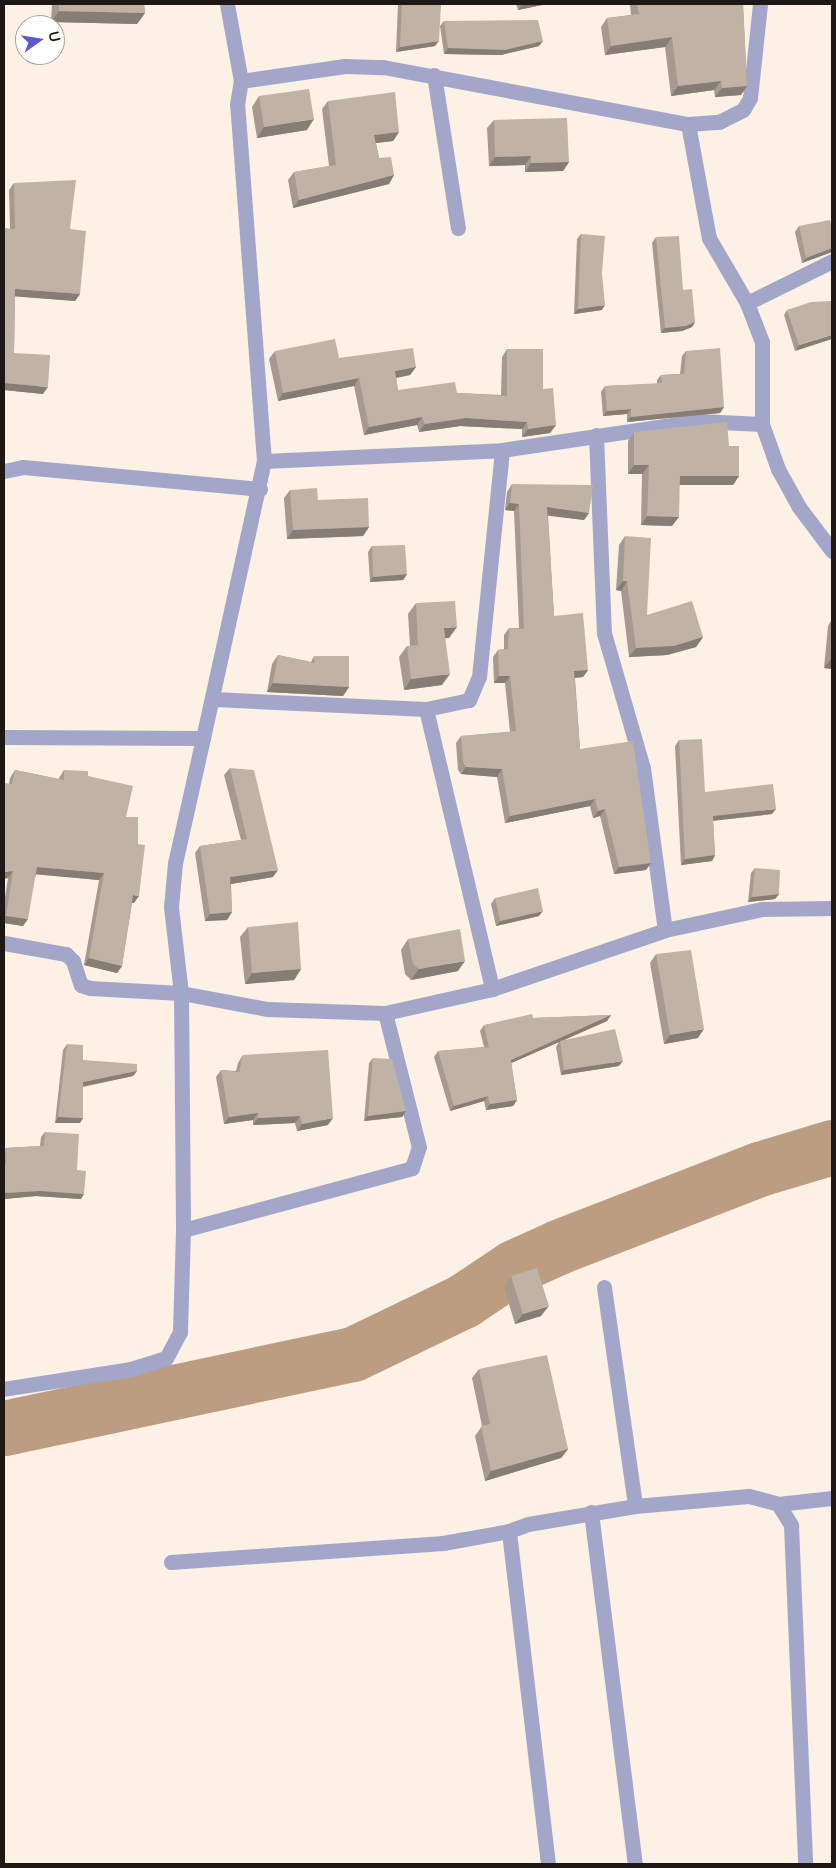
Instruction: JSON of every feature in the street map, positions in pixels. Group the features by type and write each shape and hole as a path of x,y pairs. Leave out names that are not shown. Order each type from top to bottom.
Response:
{"street":[{"path":"4,1389 131,1368 166,1358 180,1332 183,1230 181,993 172,945 171,898 184,814 213,699 260,489 264,461 237,105 241,81 227,4"},
{"path":"241,81 345,66 434,75 688,124 719,122 743,110 756,78 760,4"},
{"path":"434,75 458,228"},
{"path":"688,124 709,238 748,303 764,357 762,424 778,469 799,507 832,551"},
{"path":"748,303 832,261"},
{"path":"264,461 502,450 699,421 762,424"},
{"path":"596,435 604,633 643,768 666,930"},
{"path":"213,699 426,709 462,704 474,695 502,450"},
{"path":"4,471 24,467 260,489"},
{"path":"426,709 492,989"},
{"path":"4,737 204,738"},
{"path":"4,943 66,954 73,961 81,985 90,988 181,993 267,1009 385,1013 492,989 666,930 762,909 832,908"},
{"path":"183,1230 412,1168 419,1146 385,1013"},
{"path":"604,1287 635,1506"},
{"path":"171,1562 443,1543 509,1531 591,1512 635,1506 749,1496 778,1504 832,1498"},
{"path":"778,1504 791,1525 805,1864"},
{"path":"591,1512 635,1864"},
{"path":"509,1531 548,1864"}],"building":[{"path":"59,4 144,4 145,13 59,11"},
{"path":"402,4 441,4 439,41 400,47"},
{"path":"637,4 743,4 747,86 722,88 721,81 678,86 672,37 611,46 607,18 639,14"},
{"path":"538,20 543,41 505,50 448,48 444,21"},
{"path":"309,89 314,119 264,127 259,96"},
{"path":"395,92 399,132 374,135 379,158 391,157 394,175 299,200 294,172 336,165 328,101"},
{"path":"567,118 569,162 531,163 531,156 495,157 494,120"},
{"path":"76,180 70,229 86,231 80,294 15,289 14,353 50,355 48,387 4,383 4,228 15,229 14,183"},
{"path":"830,220 832,248 806,258 799,226"},
{"path":"581,234 605,236 602,273 605,305 578,309"},
{"path":"679,236 683,290 692,289 695,322 686,326 665,328 656,237"},
{"path":"832,301 832,335 799,345 787,310 811,302"},
{"path":"335,339 339,358 413,348 416,367 395,371 398,390 455,382 457,393 507,396 507,349 543,349 543,389 553,388 556,425 528,429 527,422 466,418 425,424 422,417 369,427 359,378 283,393 275,351"},
{"path":"720,348 724,407 631,417 631,409 607,411 605,386 662,383 661,375 684,374 686,351"},
{"path":"727,422 729,446 739,446 739,476 680,476 679,517 647,516 649,465 634,465 634,432"},
{"path":"512,484 593,485 589,513 547,507 554,616 583,613 588,670 574,671 580,749 633,741 651,863 619,867 605,809 598,811 595,799 510,816 502,769 466,767 463,762 461,736 516,731 510,676 499,676 498,650 508,649 509,628 524,629 519,504 510,503"},
{"path":"317,488 318,500 368,498 369,527 293,530 290,490"},
{"path":"625,536 651,538 647,615 692,601 703,637 674,646 636,648 627,581 623,581"},
{"path":"405,545 407,574 373,577 372,546"},
{"path":"455,601 457,627 444,628 450,674 411,679 407,646 418,645 416,603"},
{"path":"278,655 315,663 314,656 349,656 349,687 273,683"},
{"path":"702,739 705,792 773,784 776,809 713,816 715,855 685,859 679,740"},
{"path":"230,768 254,770 278,870 230,877 232,912 210,914 200,846 247,839"},
{"path":"15,770 64,780 64,770 88,771 88,776 133,786 126,817 138,817 138,844 145,845 139,896 133,895 122,966 89,958 104,873 37,867 28,919 6,916 13,871 4,872 4,783 12,784"},
{"path":"755,868 780,870 779,894 752,897"},
{"path":"538,888 543,911 500,921 495,898"},
{"path":"298,922 301,969 252,973 248,927"},
{"path":"460,929 465,961 419,969 413,964 408,939"},
{"path":"691,950 704,1029 670,1035 656,954"},
{"path":"532,1014 533,1018 611,1015 511,1060 517,1100 490,1104 488,1096 454,1106 438,1051 489,1047 484,1025"},
{"path":"615,1029 623,1061 564,1070 560,1041"},
{"path":"67,1044 83,1045 83,1060 137,1064 137,1071 83,1082 83,1118 58,1117"},
{"path":"328,1050 333,1118 302,1124 300,1116 258,1118 258,1113 229,1117 221,1070 239,1072 243,1055"},
{"path":"373,1058 392,1059 406,1111 368,1116"},
{"path":"45,1132 79,1134 77,1170 86,1171 84,1194 40,1191 4,1193 5,1148 44,1146"},
{"path":"537,1268 549,1306 523,1314 511,1276"},
{"path":"547,1355 568,1449 491,1471 481,1426 490,1424 479,1369"}],"waterway":[{"path":"4,1428 353,1354 463,1301 514,1267 558,1247 759,1169 832,1147"}]}
